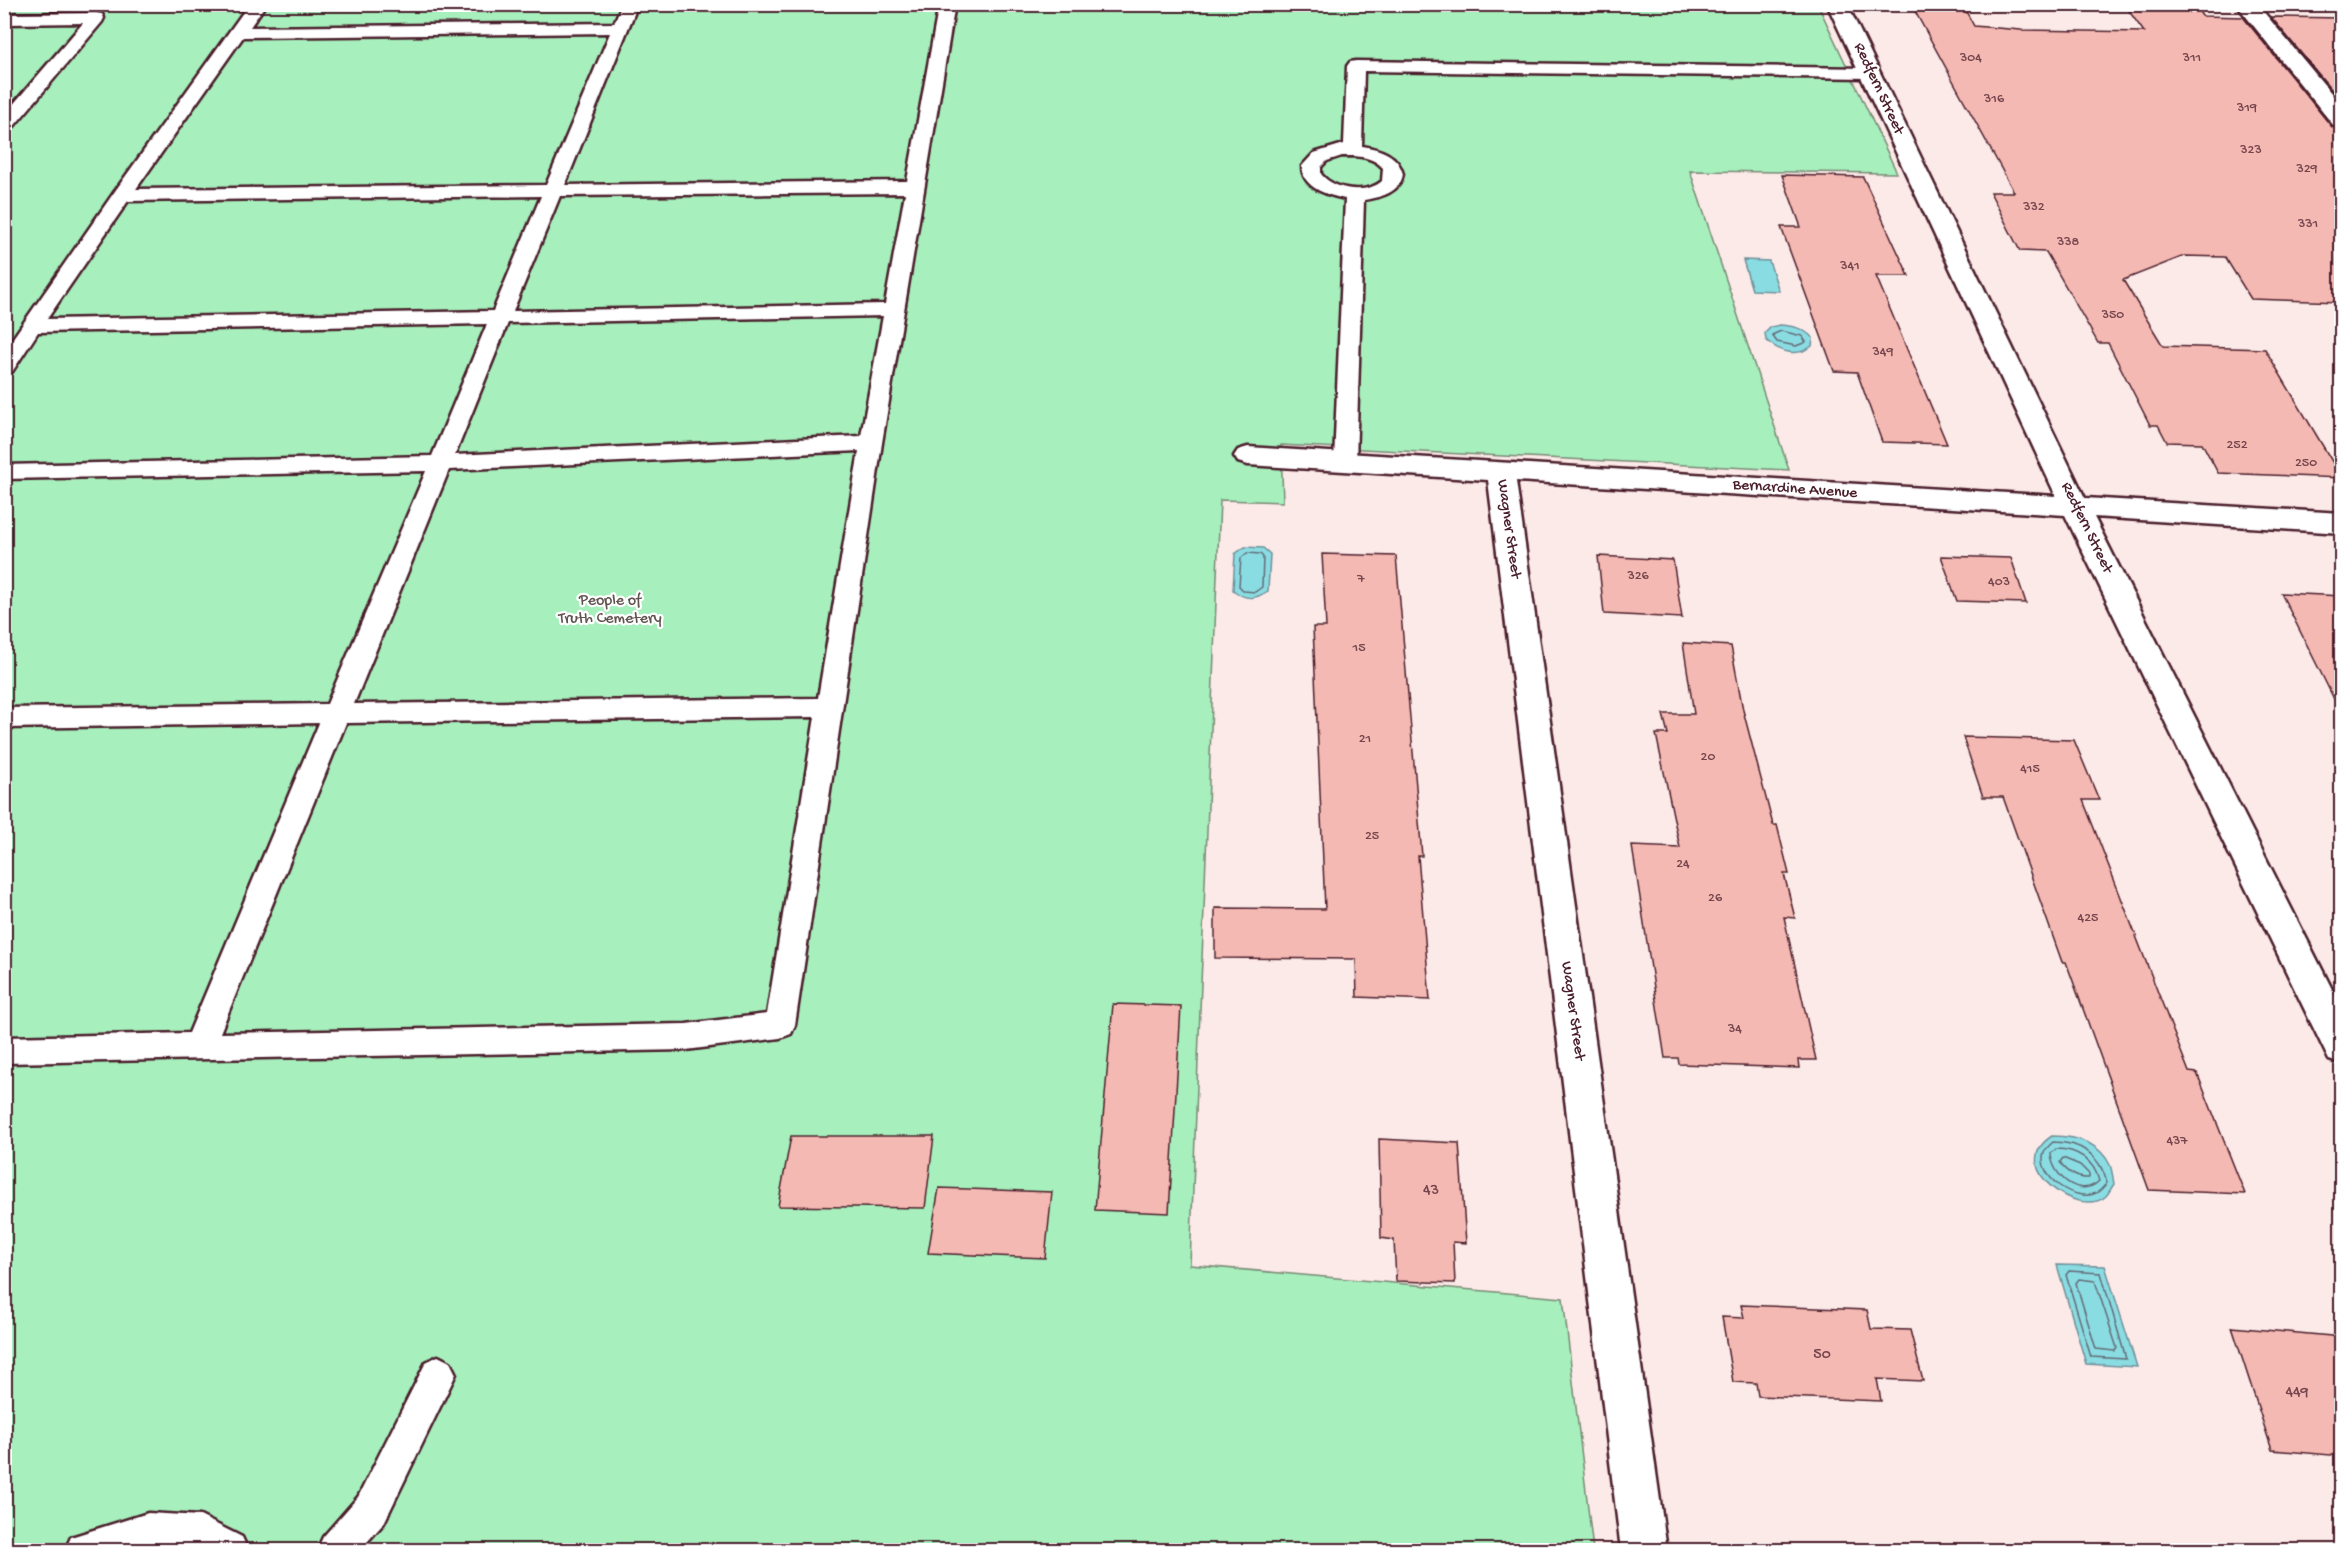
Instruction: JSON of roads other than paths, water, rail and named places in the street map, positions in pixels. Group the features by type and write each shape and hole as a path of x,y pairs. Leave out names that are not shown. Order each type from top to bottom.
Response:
{"street":[{"name":"Redfern Street","path":"1837,4 2075,507 2342,1048"},
{"path":"2246,4 2342,121"},
{"name":"Bernardine Avenue","path":"1248,456 2342,523"},
{"name":"Wagner Street","path":"1501,472 1644,1551"}],"lane":[{"path":"4,367 122,195 258,4"},
{"path":"199,1046 630,4"},
{"path":"4,1050 686,1037 780,1025 871,443 947,4"},
{"path":"4,19 96,18 4,127"},
{"path":"238,32 621,28"},
{"path":"1353,150 1356,66 1870,73"},
{"path":"1340,150 1353,150 1376,154 1391,164 1395,176 1392,182 1378,192 1355,195 1341,193 1319,185 1310,171 1318,158 1340,150"},
{"path":"122,195 915,187"},
{"path":"1346,462 1355,195"},
{"path":"32,326 894,310"},
{"path":"4,472 441,463 871,443"},
{"path":"4,718 830,707"},
{"path":"336,1551 371,1510 438,1374"},
{"path":"84,1551 148,1532 200,1535 229,1551"}],"water":[{"path":"1743,260 1769,261 1779,291 1752,290"},
{"path":"1780,325 1806,332 1813,338 1812,346 1794,353 1771,344 1766,340 1765,333 1771,327"},
{"path":"1245,547 1263,548 1270,554 1268,591 1259,596 1246,597 1233,590 1235,554"},
{"path":"2052,1136 2069,1137 2085,1142 2105,1157 2111,1167 2114,1184 2106,1196 2094,1202 2080,1201 2065,1196 2051,1187 2041,1175 2037,1162 2039,1148"},
{"path":"2057,1265 2105,1266 2137,1367 2086,1364"}],"park label":[{"name":"People of Truth Cemetery","path":"610,610"}]}
